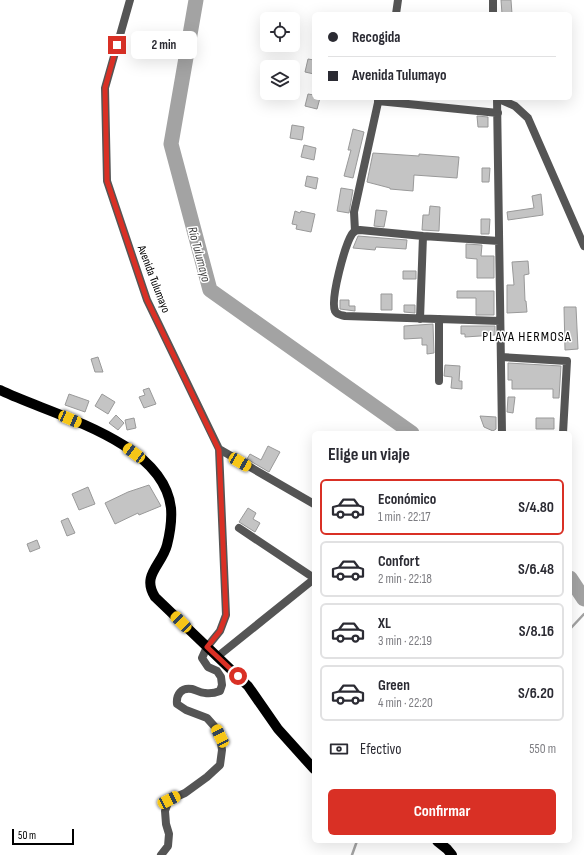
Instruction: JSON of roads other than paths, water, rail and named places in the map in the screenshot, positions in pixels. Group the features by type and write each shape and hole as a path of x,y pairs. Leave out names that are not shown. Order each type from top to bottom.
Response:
{"main road":[{"path":"0,390 102,432 134,453 155,473 168,496 171,508 171,520 167,547 151,577 149,585 151,591 155,597 248,686 278,729 312,767"},
{"path":"440,843 452,855"}],"street":[{"name":"Avenida Tulumayo","path":"130,0 105,88 107,181 147,300 219,450"},
{"path":"396,12 398,0"},
{"path":"493,0 493,12"},
{"path":"498,113 378,100 354,212 355,231 345,251 336,282 334,305 335,311 338,315 345,316 500,321"},
{"path":"497,100 502,431"},
{"path":"502,100 515,106 528,118 584,246"},
{"path":"355,231 360,230 499,241"},
{"path":"420,319 423,236"},
{"path":"439,319 439,381"},
{"path":"501,357 566,361 563,431"},
{"path":"219,450 312,503"},
{"path":"161,855 168,846 170,834 166,824 165,810 169,800 185,792 207,777 220,765 222,750 220,736 215,726 207,718 186,710 177,704 176,698 181,691 186,689 214,694 220,691 222,684 221,677 217,671 208,666 202,658 207,647 220,631 226,615 219,450"},
{"path":"239,528 312,578"},
{"path":"217,657 312,581"}],"waterway":[{"name":"Río Tulumayo","path":"196,0 171,144 210,290 409,431"},
{"name":"Río Tulumayo","path":"572,581 584,599"},
{"path":"572,627 584,614"},
{"path":"352,855 356,843"}],"district":[{"name":"PLAYA HERMOSA","path":"527,336"}]}
